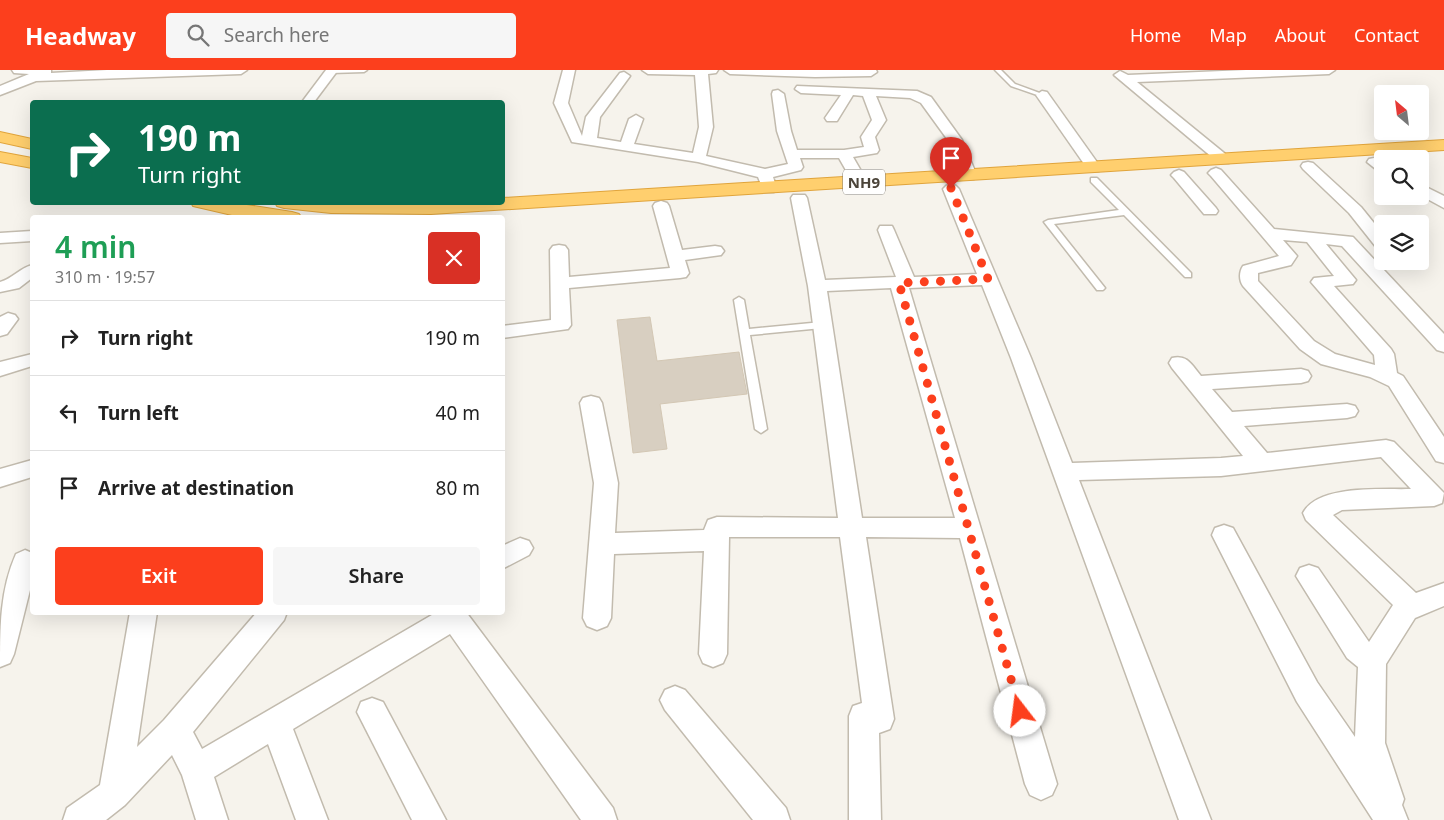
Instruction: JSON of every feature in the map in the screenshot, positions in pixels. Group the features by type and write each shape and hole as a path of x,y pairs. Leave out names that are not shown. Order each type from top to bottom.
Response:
{"highway":[{"path":"0,137 30,144"},
{"name":"NH9","path":"503,215 799,198 960,182 1220,166 1444,145"},
{"path":"1429,157 1444,156"},
{"path":"0,157 30,163"},
{"name":"NH9","path":"1094,174 1179,175 1220,166 1308,166 1374,163"},
{"name":"NH9","path":"505,202 767,181 860,183 960,182"},
{"path":"210,205 241,214 254,215"},
{"name":"NH9","path":"312,205 331,207 431,208 468,205"}],"street":[{"path":"18,70 76,77 141,72 204,73 241,70"},
{"path":"569,70 561,103 577,139 698,158 767,181 796,167 784,131 778,94"},
{"path":"648,70 706,71 705,146 698,158"},
{"path":"730,70 815,73 871,72"},
{"path":"1114,70 1220,166 1288,256 1285,261 1249,270 1250,282 1307,346 1328,359 1377,372 1396,381 1444,455"},
{"path":"1126,79 1329,70"},
{"path":"310,100 332,71"},
{"path":"0,91 44,73"},
{"path":"590,141 593,117 624,76"},
{"path":"801,89 912,94 926,100 957,143 960,182 988,279 1064,472 1195,820"},
{"path":"832,118 850,92"},
{"path":"791,154 844,154 872,150 868,137 879,120 868,93"},
{"path":"1042,95 1094,174"},
{"path":"626,146 636,119"},
{"path":"844,154 860,183"},
{"path":"1308,166 1355,210 1374,234"},
{"path":"1179,175 1210,211"},
{"path":"1429,194 1444,203"},
{"path":"799,198 817,286 879,719 864,716 865,820"},
{"path":"560,283 680,274 661,206"},
{"path":"886,230 903,283 1041,784"},
{"path":"1270,234 1374,243"},
{"path":"0,238 30,236"},
{"path":"1312,238 1347,280 1320,282 1384,354 1387,377"},
{"path":"1347,241 1444,346"},
{"path":"505,332 561,325 558,250"},
{"path":"674,256 715,252"},
{"path":"0,287 14,284 30,272"},
{"path":"817,286 988,279"},
{"path":"0,370 30,361"},
{"path":"1179,363 1262,463"},
{"path":"1195,383 1301,376"},
{"path":"591,403 606,483 597,618"},
{"path":"1226,420 1347,411"},
{"path":"1064,472 1220,468 1386,448 1434,496 1338,501 1315,513 1413,607"},
{"path":"0,478 30,470"},
{"path":"713,654 717,527 970,528"},
{"path":"1224,535 1307,692 1393,820"},
{"path":"601,544 716,540"},
{"path":"0,654 25,561"},
{"path":"1309,576 1357,649 1372,661"},
{"path":"1393,820 1370,743 1372,661 1406,609 1444,594"},
{"path":"96,811 143,615"},
{"path":"96,811 175,730 271,615"},
{"path":"196,770 276,724 452,615 601,820"},
{"path":"675,700 774,820"},
{"path":"372,712 430,820"},
{"path":"276,724 312,820"},
{"path":"175,730 196,770 212,820"}],"lane":[{"path":"332,71 364,70"},
{"path":"998,70 1013,84 1042,95"},
{"path":"1094,174 1125,212 1188,276"},
{"path":"1100,288 1048,222 1125,212"},
{"path":"739,300 761,429"},
{"path":"745,332 822,325"}],"building":[{"path":"650,317 657,361 739,352 747,394 660,404 667,449 633,453 617,320"}],"route":[{"path":"951,188 988,279 899,283 970,528 1020,711"}]}
